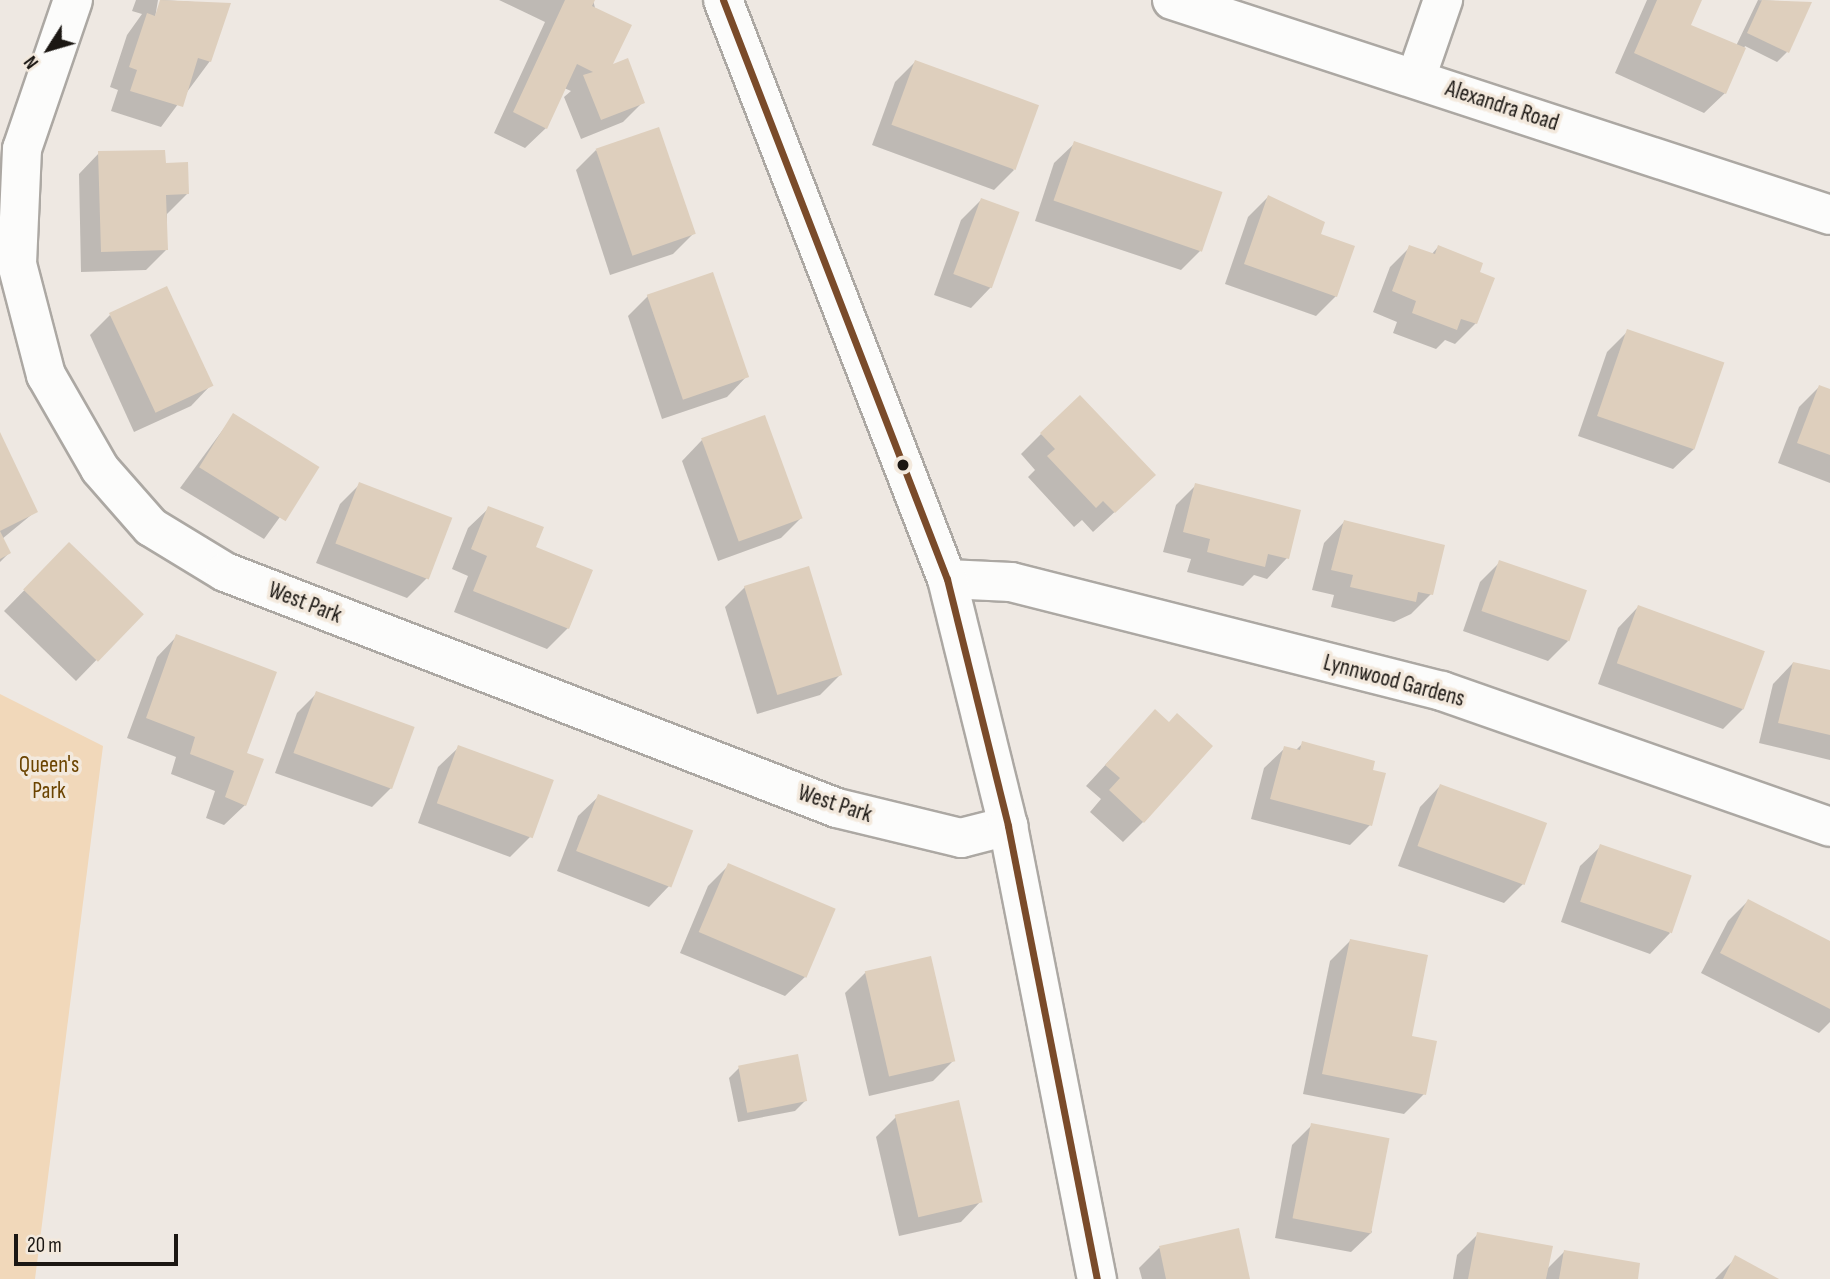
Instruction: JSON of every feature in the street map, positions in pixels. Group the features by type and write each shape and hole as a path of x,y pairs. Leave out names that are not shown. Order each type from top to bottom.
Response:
{"street":[{"name":"West Park","path":"73,0 22,149 17,264 46,375 100,469 151,527 225,572 837,808 961,838 1008,826"},
{"path":"723,0 947,579 1008,826 1097,1279"},
{"name":"Alexandra Road","path":"1172,0 1830,215"},
{"path":"1416,78 1443,0"},
{"name":"Lynnwood Gardens","path":"947,579 1011,582 1441,691 1830,827"}],"green space":[{"name":"Queen's Park","path":"0,694 103,746 35,1279 0,1279"}],"building":[{"path":"160,0 231,3 211,62 198,58 183,107 130,91 137,70 129,67 147,13 155,16"},
{"path":"565,0 595,0 592,6 632,25 613,64 628,58 645,103 601,120 583,75 593,72 577,64 547,129 513,112"},
{"path":"1657,0 1702,0 1691,25 1746,48 1726,94 1634,53"},
{"path":"1762,0 1812,2 1789,53 1747,33"},
{"path":"915,60 1039,105 1015,170 891,125"},
{"path":"659,127 696,234 632,256 596,149"},
{"path":"1074,141 1222,192 1202,252 1053,201"},
{"path":"165,150 166,163 188,162 189,194 166,195 168,250 101,252 98,151"},
{"path":"1268,195 1325,222 1321,234 1355,246 1337,297 1244,264"},
{"path":"981,198 1020,212 992,288 953,274"},
{"path":"1409,245 1435,254 1438,245 1483,263 1480,272 1495,278 1477,324 1461,319 1457,330 1412,313 1416,301 1392,291"},
{"path":"713,272 749,377 683,400 647,295"},
{"path":"167,286 213,386 155,413 109,313"},
{"path":"1627,329 1724,363 1694,450 1597,416"},
{"path":"1819,385 1830,389 1830,455 1797,443"},
{"path":"1080,395 1156,475 1115,513 1103,501 1096,508 1047,456 1055,449 1040,433"},
{"path":"233,413 320,467 286,521 199,467"},
{"path":"765,415 803,518 739,542 701,438"},
{"path":"0,432 38,512 0,531"},
{"path":"359,482 452,518 429,579 335,544"},
{"path":"1195,483 1301,510 1289,559 1268,554 1265,567 1207,552 1210,539 1183,532"},
{"path":"488,506 544,527 536,547 593,570 569,629 473,591 487,556 471,549"},
{"path":"1344,520 1445,545 1433,595 1418,592 1416,602 1350,587 1353,575 1331,570"},
{"path":"0,531 11,553 0,559"},
{"path":"69,542 144,614 98,662 23,589"},
{"path":"1499,560 1587,590 1569,641 1481,611"},
{"path":"809,566 842,675 777,695 744,586"},
{"path":"1638,605 1765,651 1744,709 1617,663"},
{"path":"176,634 277,672 247,753 264,759 246,806 225,797 234,771 190,754 195,737 146,718"},
{"path":"1793,662 1830,670 1830,735 1778,723"},
{"path":"316,691 415,727 392,789 293,753"},
{"path":"1155,709 1169,722 1177,713 1213,746 1144,823 1109,790 1120,778 1105,765"},
{"path":"1302,741 1375,761 1373,770 1386,773 1372,826 1270,799 1284,746 1300,750"},
{"path":"458,745 554,780 533,838 437,803"},
{"path":"1440,784 1547,823 1525,885 1417,846"},
{"path":"598,794 693,831 671,888 576,851"},
{"path":"1600,844 1692,876 1672,933 1580,902"},
{"path":"728,863 836,909 806,978 699,932"},
{"path":"1748,899 1830,941 1830,1009 1720,953"},
{"path":"1350,939 1428,955 1412,1036 1437,1041 1426,1095 1322,1074"},
{"path":"931,956 955,1061 889,1077 865,971"},
{"path":"798,1054 807,1101 747,1113 738,1066"},
{"path":"959,1100 983,1202 918,1217 895,1115"},
{"path":"1311,1123 1390,1138 1371,1233 1292,1218"},
{"path":"1239,1228 1250,1279 1166,1279 1159,1246"},
{"path":"1477,1232 1553,1246 1546,1279 1468,1279"},
{"path":"1564,1250 1640,1263 1638,1279 1559,1279"},
{"path":"1735,1255 1779,1279 1723,1279"}],"transit line":[{"path":"723,0 947,579 1008,826 1097,1279"}]}
